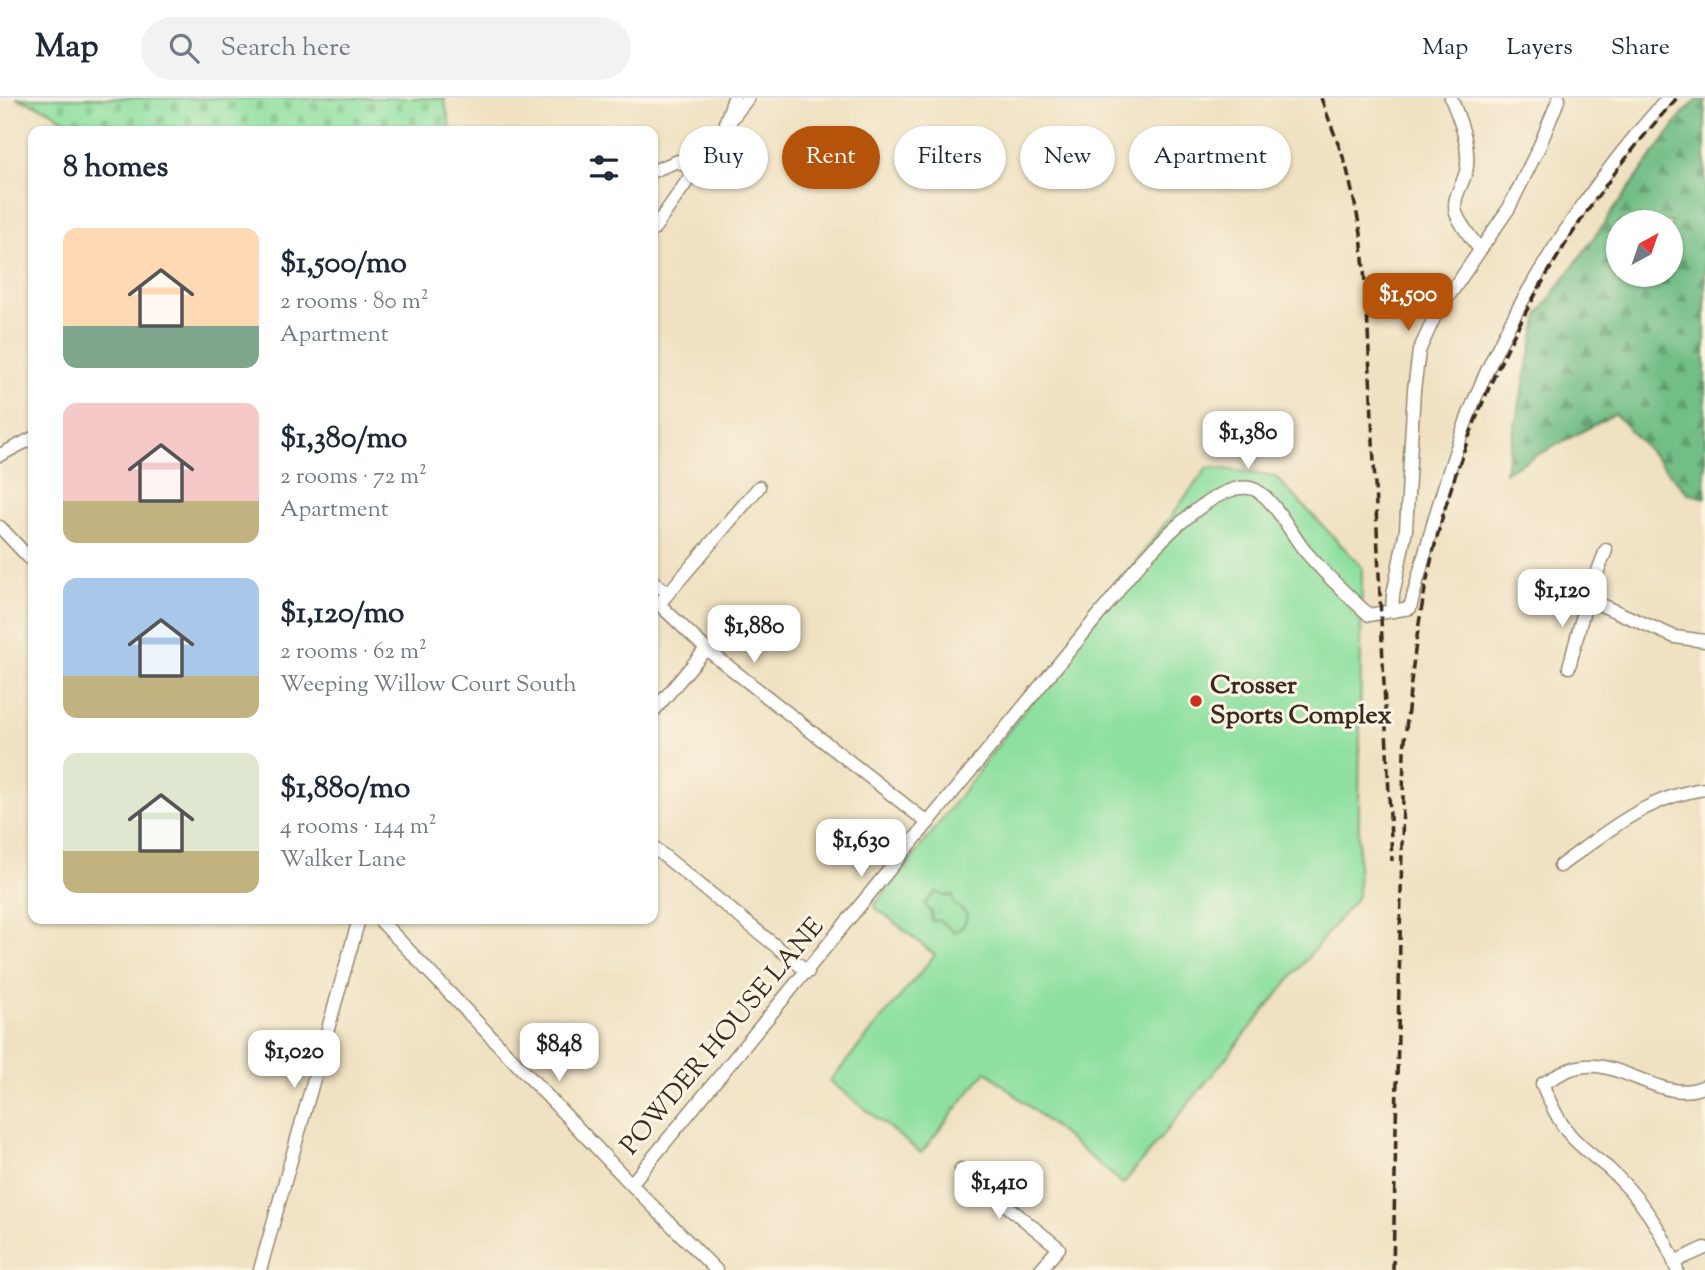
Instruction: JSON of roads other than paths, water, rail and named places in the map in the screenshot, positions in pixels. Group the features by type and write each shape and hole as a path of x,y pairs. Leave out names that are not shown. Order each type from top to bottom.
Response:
{"street":[{"path":"724,126 734,98"},
{"path":"726,126 748,98"},
{"path":"1451,98 1468,147 1467,169 1455,204 1457,214 1480,250"},
{"path":"1559,98 1520,187 1492,235 1435,316 1419,351 1414,390 1406,530 1392,611 1410,608 1443,489 1475,400 1525,299 1569,225 1668,98"},
{"path":"658,169 679,162"},
{"path":"658,223 681,189"},
{"path":"0,455 28,441"},
{"path":"759,487 659,604 706,649 928,823"},
{"name":"POWDER HOUSE LANE","path":"631,1184 1116,594 1128,575 1170,530 1229,491 1251,487 1261,492 1327,576 1369,615 1392,611"},
{"path":"0,527 28,557"},
{"path":"1569,667 1587,599 1606,550"},
{"path":"658,585 668,593"},
{"path":"1587,599 1675,637 1705,640"},
{"path":"658,706 706,649"},
{"path":"1560,866 1607,831 1649,805 1675,794 1705,789"},
{"path":"658,851 807,972"},
{"path":"260,1270 358,924"},
{"path":"384,924 716,1270"},
{"path":"1705,1086 1694,1091 1678,1091 1657,1086 1624,1072 1595,1067 1573,1068 1542,1084 1557,1115 1572,1136 1622,1182 1644,1207 1675,1266 1705,1248"},
{"path":"961,1169 1059,1248 1040,1270"}],"railway":[{"path":"1321,98 1346,165 1361,233 1367,308 1392,861"},
{"path":"1393,1270 1404,751 1415,653 1432,557 1449,494 1471,432 1496,372 1526,312 1595,200 1677,98"}],"place":[{"name":"Crosser Sports Complex","path":"1196,701"}]}
